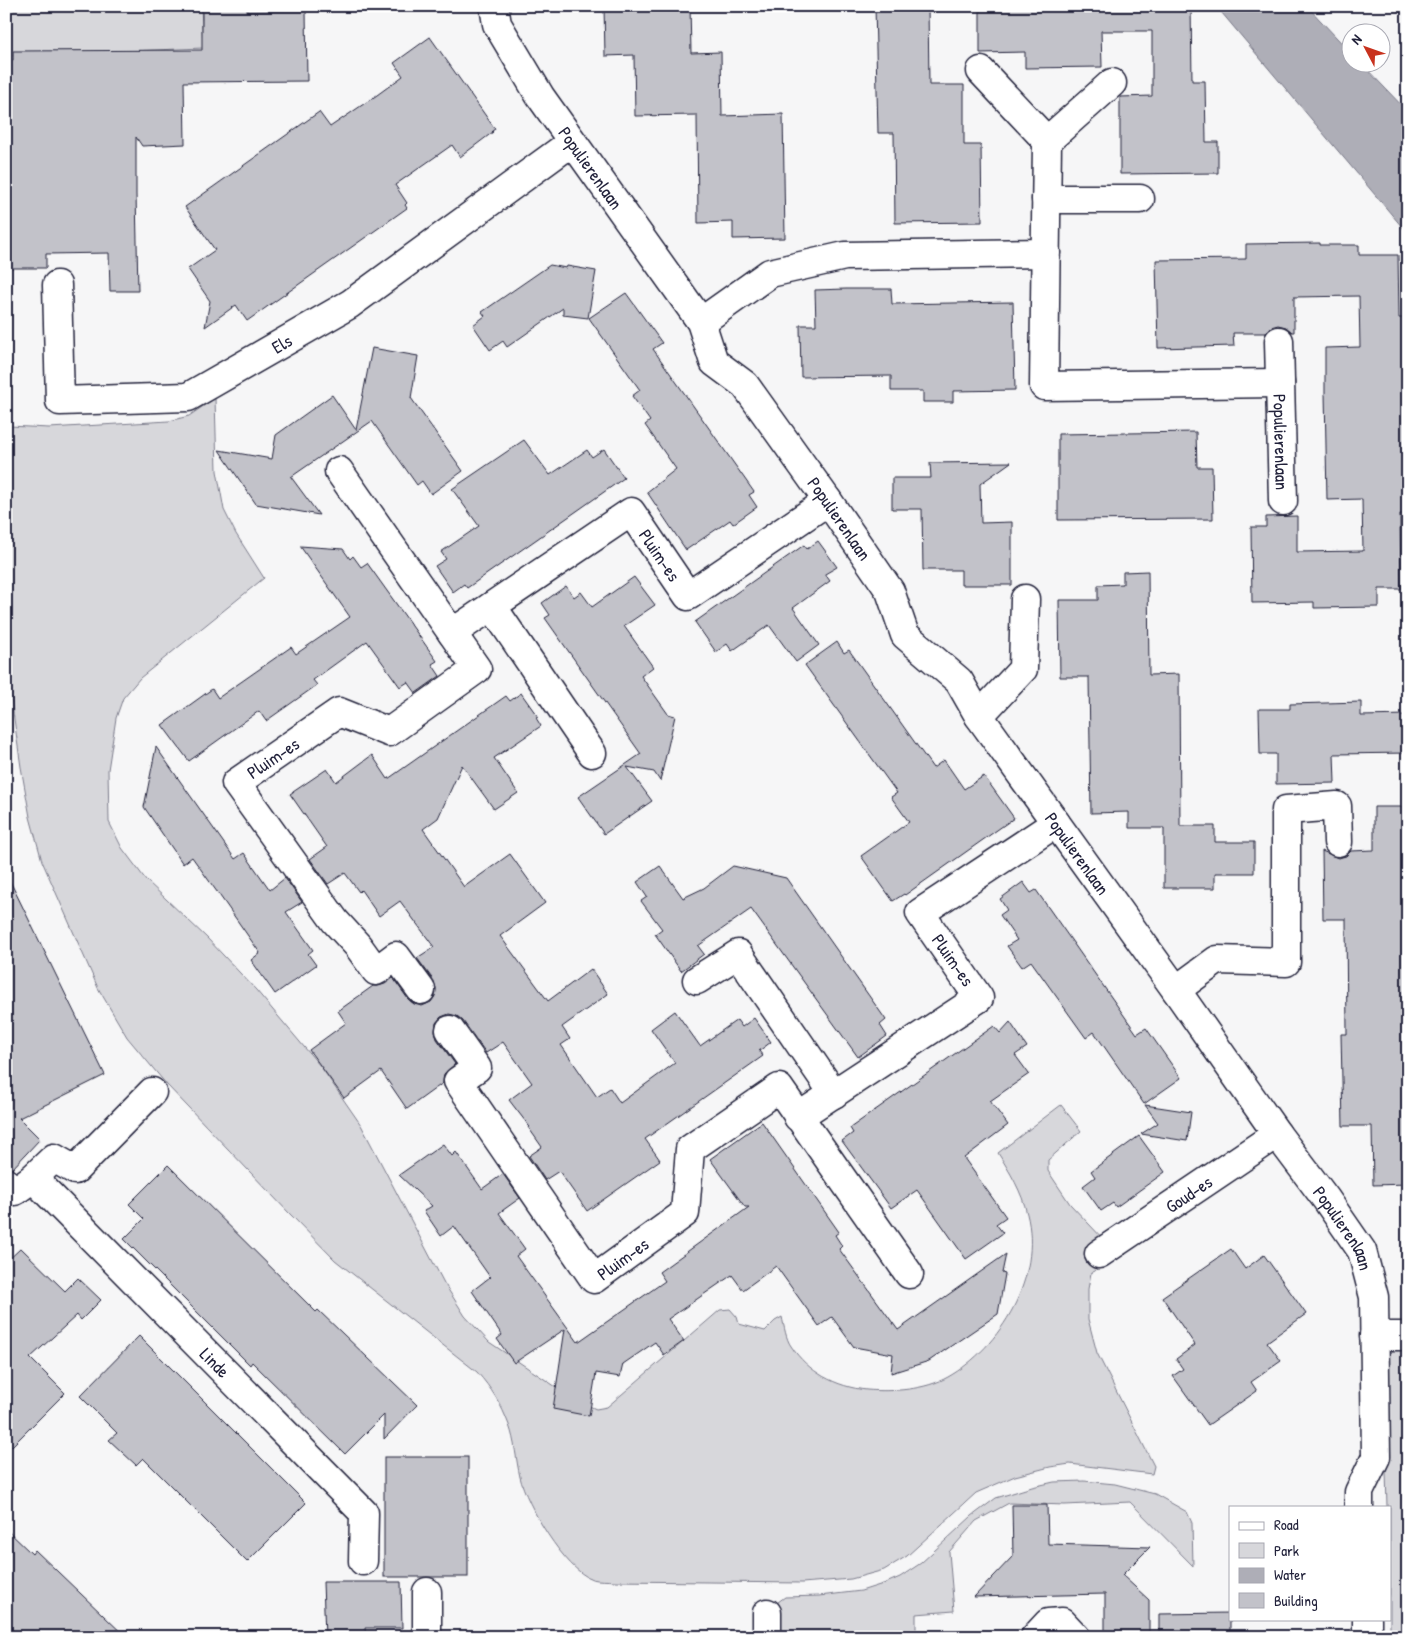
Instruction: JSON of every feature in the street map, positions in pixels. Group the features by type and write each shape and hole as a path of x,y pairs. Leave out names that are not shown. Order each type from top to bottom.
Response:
{"street":[{"name":"Populierenlaan","path":"494,6 496,24 540,96 701,322 714,362 745,385 890,591 905,634 959,681 979,716 1362,1251 1374,1297 1376,1457 1359,1492 1359,1506"},
{"path":"980,71 1047,141 1112,83"},
{"name":"Populierenlaan","path":"1047,141 1044,386 1280,383"},
{"name":"Els","path":"57,285 60,401 188,397 350,304 572,142"},
{"path":"1046,199 1140,199"},
{"path":"701,322 770,273 845,256 1046,253"},
{"name":"Populierenlaan","path":"1279,341 1283,501"},
{"name":"Pluim-es","path":"338,471 477,669 389,732 339,712 236,783 335,922 358,946 376,971 396,956 421,990"},
{"name":"Pluim-es","path":"452,633 631,512 688,596 828,501"},
{"path":"979,716 1023,669 1025,599"},
{"path":"492,606 592,753"},
{"path":"1176,990 1217,960 1286,962 1286,810 1337,806 1338,842"},
{"name":"Pluim-es","path":"798,1117 979,998 920,913 1056,823"},
{"path":"697,980 738,954 834,1094"},
{"name":"Pluim-es","path":"450,1030 478,1068 458,1082 594,1279 685,1213 690,1149 778,1088 909,1274"},
{"name":"Linde","path":"152,1092 75,1170 54,1158 15,1188 364,1514 362,1560"},
{"name":"Goud-es","path":"1099,1254 1277,1134"},
{"path":"1374,1336 1408,1336"},
{"path":"427,1592 427,1637"},
{"path":"1367,1620 1367,1637"},
{"path":"1035,1637 1048,1623 1062,1622 1076,1637"}],"green space":[{"path":"6,6 201,6 203,48 6,56"},
{"path":"215,398 217,471 224,510 236,534 264,578 140,678 123,698 116,718 108,770 109,822 122,848 146,880 207,938 256,990 321,1067 361,1125 444,1283 465,1316 489,1342 574,1399 596,1409 607,1407 720,1310 730,1309 737,1317 739,1324 765,1331 782,1317 788,1340 798,1355 814,1371 844,1386 887,1391 929,1385 948,1377 985,1348 1001,1329 1013,1308 1023,1285 1029,1261 1030,1238 1027,1214 1019,1190 998,1153 1061,1105 1081,1131 1048,1160 1048,1171 1070,1204 1106,1242 1120,1247 1091,1273 1088,1289 1088,1319 1097,1353 1154,1466 1152,1474 1070,1464 1015,1476 976,1493 907,1556 884,1570 851,1579 802,1583 615,1581 592,1579 581,1573 570,1563 548,1535 530,1503 520,1477 509,1425 496,1397 487,1384 477,1372 335,1260 167,1085 127,1037 98,988 42,861 30,817 6,664 6,423 9,426 49,428 169,421 189,416"},
{"path":"1393,1350 1408,1350 1408,1637 1390,1637 1390,1620 1392,1620 1392,1506 1387,1506 1383,1360"},
{"path":"1084,1481 1115,1484 1155,1494 1187,1512 1192,1523 1193,1566 1130,1502 1065,1505 1009,1503 976,1521 949,1552 954,1611 916,1614 916,1637 777,1637 774,1608 785,1597 819,1596 861,1591 886,1583 900,1577 921,1563 972,1516 996,1498 1054,1482"}],"water":[{"path":"1216,6 1307,6 1342,43 1342,72 1370,72 1408,112 1408,234"}],"building":[{"path":"202,6 247,6 247,11 306,10 307,81 184,82 185,144 142,146 136,137 138,291 110,291 109,253 46,254 46,268 6,268 6,60 13,60 13,51 202,50"},
{"path":"604,6 690,6 691,53 721,52 722,116 783,114 785,238 733,239 733,222 698,223 697,115 635,116 634,55 605,56"},
{"path":"875,6 928,6 929,85 964,85 964,145 981,145 982,222 895,223 894,133 878,133"},
{"path":"980,6 1191,6 1192,81 1205,81 1206,142 1218,142 1218,173 1120,174 1120,97 1152,96 1152,31 1101,31 1102,67 1025,68 1025,52 980,53"},
{"path":"430,37 495,129 493,132 460,157 452,145 395,185 407,203 405,205 407,208 247,321 236,305 205,327 210,301 188,269 215,250 185,207 319,112 330,127 377,95 403,76 394,63"},
{"path":"1320,243 1320,245 1359,245 1359,255 1398,255 1399,318 1408,318 1408,514 1400,514 1401,589 1379,589 1379,607 1314,608 1314,602 1252,603 1251,527 1266,527 1266,517 1297,516 1297,552 1363,551 1362,499 1327,500 1325,392 1325,348 1360,347 1359,296 1294,297 1294,332 1278,325 1271,327 1266,333 1233,333 1234,346 1158,348 1156,260 1246,259 1246,244"},
{"path":"550,265 596,271 588,318 563,315 563,308 507,347 503,341 490,350 473,325 485,316 482,312"},
{"path":"891,289 892,304 1013,302 1015,390 953,391 953,402 923,402 923,391 891,391 891,376 801,377 800,325 816,325 815,290"},
{"path":"626,293 662,343 653,349 754,492 749,495 757,507 733,524 730,520 686,550 647,492 676,469 645,425 650,421 632,396 640,390 589,318"},
{"path":"372,348 418,356 411,398 463,471 431,494 422,481 417,485 372,421 291,477 319,515 256,504 219,450 272,459 276,435 332,395 356,430"},
{"path":"1196,432 1197,467 1212,467 1213,519 1058,520 1058,434"},
{"path":"524,440 550,475 587,450 592,457 604,449 624,478 467,588 464,584 453,592 435,566 446,559 441,552 479,526 452,489"},
{"path":"1011,462 980,484 981,523 1012,522 1012,585 961,585 961,570 923,570 922,509 892,509 892,478 931,478 930,463"},
{"path":"818,541 837,567 825,574 830,581 793,608 819,645 796,662 769,625 732,651 727,644 716,652 695,622 804,545 807,549"},
{"path":"300,546 343,549 350,559 353,556 361,567 367,563 437,661 432,664 440,676 416,693 408,682 400,687 367,641 313,680 317,685 266,721 259,711 189,761 162,725 212,689 218,698 291,647 296,654 350,617"},
{"path":"1148,571 1149,675 1179,674 1180,826 1215,826 1215,842 1254,842 1254,873 1215,873 1215,888 1164,888 1164,828 1129,828 1129,812 1091,813 1089,677 1060,677 1059,600 1098,600 1098,585 1123,584 1123,572"},
{"path":"634,577 655,605 624,626 653,667 641,676 668,714 675,716 660,781 654,772 627,767 652,801 604,834 578,797 641,754 545,618 550,615 542,603 566,586 574,597 581,592 592,607"},
{"path":"837,642 844,653 849,650 933,768 944,760 964,789 984,776 1014,818 905,895 893,901 861,856 909,822 891,797 897,793 805,665"},
{"path":"521,693 538,717 536,718 541,726 494,758 518,793 494,809 462,765 438,818 423,829 464,887 510,854 545,903 500,936 548,1001 591,969 608,994 562,1027 570,1039 561,1045 597,1097 610,1088 620,1103 675,1063 651,1029 675,1011 700,1046 737,1020 742,1027 754,1018 771,1042 759,1051 763,1056 645,1139 660,1160 587,1211 559,1171 545,1180 529,1156 542,1147 509,1100 532,1083 503,1042 486,1053 463,1021 457,1016 449,1014 441,1017 436,1023 435,1032 437,1039 455,1064 444,1074 443,1083 407,1109 381,1071 344,1098 309,1050 346,1023 338,1011 373,986 385,984 393,978 408,999 414,1004 422,1006 431,1002 435,996 436,988 434,981 417,958 434,947 400,901 379,916 361,890 359,892 345,873 328,884 310,859 327,847 290,794 327,769 336,782 372,755 388,779 506,696 510,701"},
{"path":"1361,702 1361,716 1408,715 1408,753 1334,754 1335,783 1276,784 1276,754 1260,754 1259,709 1290,709 1290,704"},
{"path":"156,747 235,859 244,853 270,890 285,878 302,902 286,912 313,950 308,954 316,965 275,994 251,960 260,953 225,903 192,857 183,864 144,807"},
{"path":"1374,807 1408,807 1408,1184 1373,1185 1372,1126 1343,1126 1341,1034 1347,1034 1346,919 1323,919 1322,851 1338,858 1346,856 1351,851 1374,850"},
{"path":"660,866 683,898 704,888 733,866 786,878 886,1020 880,1025 887,1036 858,1057 751,909 698,946 704,954 681,971 655,934 662,929 641,901 647,897 637,882"},
{"path":"6,873 105,1075 19,1118 40,1139 12,1169 6,1168"},
{"path":"1023,882 1031,893 1036,890 1137,1034 1146,1028 1181,1078 1144,1104 1094,1032 1086,1038 1031,961 1022,967 1007,946 1017,940 1000,915 1007,910 1000,899"},
{"path":"1010,1022 1027,1047 1015,1055 1029,1074 990,1101 1008,1125 964,1158 1006,1217 996,1224 1003,1233 966,1259 917,1190 891,1208 842,1141 853,1133 850,1128 994,1026 1000,1033"},
{"path":"1145,1105 1191,1112 1187,1141 1141,1134 1158,1123"},
{"path":"762,1122 839,1232 835,1235 842,1246 839,1249 898,1330 1006,1254 1002,1273 1005,1274 998,1314 929,1361 891,1373 893,1354 854,1347 832,1317 819,1326 776,1266 743,1290 732,1275 668,1319 684,1341 664,1355 655,1342 623,1364 620,1377 596,1373 589,1416 553,1409 565,1329 514,1363 497,1339 502,1335 472,1291 490,1277 454,1226 441,1236 424,1211 432,1206 399,1175 443,1144 452,1156 456,1152 482,1189 503,1174 520,1198 499,1213 525,1249 516,1256 578,1342 665,1281 659,1272 749,1207 745,1207 710,1159"},
{"path":"1139,1136 1165,1172 1116,1207 1113,1203 1101,1211 1083,1186 1095,1177 1091,1171"},
{"path":"168,1165 316,1312 318,1310 417,1405 384,1439 384,1415 345,1454 252,1362 250,1365 124,1239 144,1219 129,1204"},
{"path":"21,1248 65,1291 78,1278 101,1300 81,1320 77,1315 30,1358 65,1393 6,1452 6,1262"},
{"path":"1231,1249 1245,1269 1264,1255 1306,1314 1267,1342 1281,1361 1251,1382 1257,1391 1208,1425 1173,1376 1183,1369 1176,1359 1195,1345 1162,1297"},
{"path":"139,1336 306,1503 247,1562 143,1458 136,1465 109,1440 117,1433 80,1396"},
{"path":"384,1457 468,1457 468,1577 384,1577"},
{"path":"1012,1505 1047,1505 1048,1544 1150,1547 1122,1575 1149,1600 1149,1637 1105,1637 1105,1594 974,1597 1013,1556"},
{"path":"6,1529 32,1554 35,1550 126,1637 6,1637"},
{"path":"323,1582 401,1582 402,1628 365,1628 366,1637 325,1637"},
{"path":"1229,1613 1230,1637 1159,1637 1159,1614"}]}
